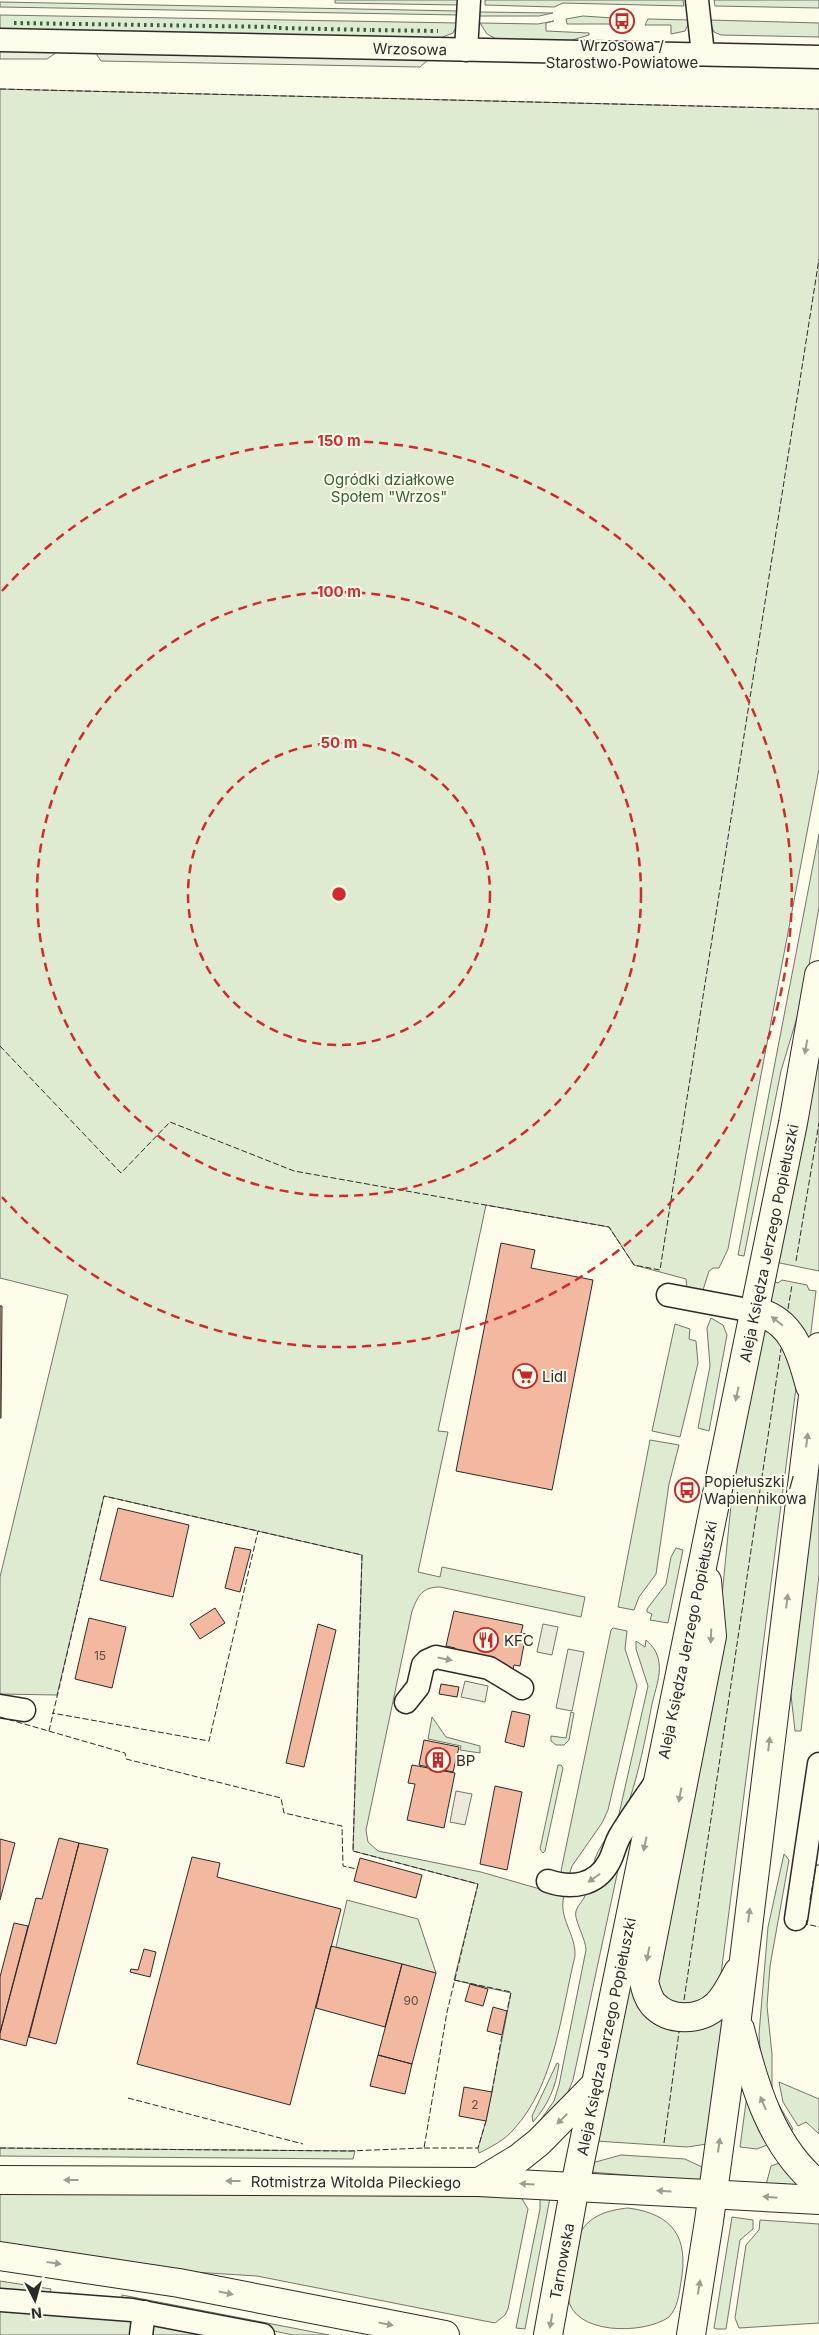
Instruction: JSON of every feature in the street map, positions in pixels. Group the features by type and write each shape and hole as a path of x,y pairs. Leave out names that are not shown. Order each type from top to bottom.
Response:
{"main road":[{"name":"Aleja Księdza Jerzego Popiełuszki","path":"575,2186 792,1123 819,975"},
{"path":"753,1311 774,1318 788,1331 803,1359 812,1395"},
{"path":"691,2335 737,2017 819,1347"},
{"path":"704,1552 712,1636 644,1982 653,2004 662,2011 672,2016 696,2016 709,2011 723,1998 743,1963"},
{"path":"737,2017 752,2076 771,2122 788,2151 819,2185"},
{"path":"479,2182 519,2158 539,2142 596,2084"},
{"name":"Rotmistrza Witolda Pileckiego","path":"0,2180 479,2182 819,2200"},
{"name":"Tarnowska","path":"548,2335 575,2186"},
{"path":"0,2256 178,2282 439,2334"}],"street":[{"path":"466,50 469,0"},
{"path":"697,0 703,54"},
{"name":"Wrzosowa","path":"0,40 819,57"},
{"path":"668,1294 753,1311"},
{"path":"406,1702 418,1687 423,1665 436,1657 489,1668 522,1688"},
{"path":"0,1706 24,1710"},
{"path":"796,1919 819,1764"},
{"path":"548,1881 564,1886 578,1885 592,1880 601,1873 609,1861 621,1833 658,1779"},
{"path":"0,2300 144,2312 263,2335"},
{"path":"141,2335 144,2312"}],"green space":[{"path":"335,0 459,0 459,5 335,3"},
{"path":"485,0 683,0 684,6 563,3 554,7 485,5"},
{"path":"714,0 819,0 819,8 715,6"},
{"path":"0,2 459,11 459,15 0,7"},
{"path":"479,12 553,13 539,16 479,16"},
{"path":"0,15 458,23 453,33 440,38 0,29"},
{"path":"583,16 613,18 613,24 567,24 566,19"},
{"path":"648,19 690,20 685,31 671,34 671,25 645,25"},
{"path":"709,20 819,23 819,37 721,35 714,32"},
{"path":"554,21 546,23 546,31 589,33 589,35 569,41 498,40 487,34 480,23 538,24"},
{"name":"Ogródki działkowe Społem \"Wrzos\"","path":"0,89 819,109 819,769 728,1249 719,1268 713,1268 709,1271 703,1290 687,1288 686,1279 634,1265 609,1227 486,1205 438,1431 448,1432 418,1572 440,1577 442,1567 585,1597 581,1617 440,1587 434,1587 422,1593 412,1611 366,1830 368,1842 378,1851 481,1872 564,1896 563,1912 573,1940 575,1956 555,2047 548,2070 528,2111 514,2129 502,2140 479,2153 478,2148 486,2121 511,1993 454,1980 478,1884 353,1851 362,1555 104,1496 57,1695 0,1694 0,1577 68,1295 0,1278"},
{"path":"819,834 819,907 804,994 781,1071 744,1256 738,1255"},
{"path":"819,1047 819,1271 775,1262"},
{"path":"782,1280 807,1285 809,1290 816,1291 810,1340 768,1304 772,1281 778,1283"},
{"path":"711,1318 723,1325 727,1335 709,1431 698,1428 710,1366 707,1328"},
{"path":"675,1324 690,1329 689,1339 696,1341 698,1363 680,1437 652,1431"},
{"path":"763,1324 774,1328 796,1374 796,1388 720,1982 702,2005 668,2004 651,1974 718,1636 737,1444"},
{"path":"650,1440 679,1445 669,1484 656,1574 639,1597 634,1610 618,1607"},
{"path":"819,1443 819,1575 801,1731 795,1731 790,1686"},
{"path":"676,1548 683,1550 668,1623 650,1620 652,1614 647,1612 647,1609 666,1584 671,1557"},
{"path":"613,1628 627,1631 625,1649 637,1686 608,1810 602,1823 572,1866 568,1878 561,1871 611,1630"},
{"path":"699,1635 640,2001 725,2010 707,2144 687,2147 596,2141"},
{"path":"646,1640 656,1653 659,1673 639,1767 633,1790 616,1833 606,1851 593,1865 598,1851 613,1828 619,1814 648,1686 636,1649 636,1641 645,1647"},
{"path":"571,1712 574,1713 569,1740 564,1745 556,1745 551,1741 551,1736 566,1738"},
{"path":"432,1717 446,1737 480,1746 480,1753 460,1750 461,1746 428,1739"},
{"path":"558,1765 561,1765 563,1768 543,1853 540,1849"},
{"path":"784,1854 789,1860 770,1966 767,2006 772,2054 772,2093 793,2129 787,2134 761,2063 759,2034 768,1927"},
{"path":"621,1856 573,2080 565,2099 537,2125 554,2101 559,2085 586,1950 576,1919 576,1911 586,1893"},
{"path":"347,1900 418,1919 436,1973 336,1947"},
{"path":"557,2063 559,2064 558,2072 553,2088 543,2109 533,2122 532,2116"},
{"path":"779,2082 819,2099 819,2134 806,2122 798,2126 783,2102"},
{"path":"747,2095 772,2143 757,2149 740,2147"},
{"path":"0,2148 355,2151 353,2159 0,2156"},
{"path":"621,2155 685,2159 704,2168 702,2179 700,2181 590,2172 592,2163"},
{"path":"782,2162 801,2187 766,2185 771,2166"},
{"path":"0,2192 521,2197 528,2209 508,2309 505,2315 495,2323 257,2276 193,2272 0,2244"},
{"path":"540,2195 550,2198 525,2329 516,2328 540,2209"},
{"path":"628,2208 644,2211 667,2222 680,2240 683,2266 678,2300 669,2317 658,2323 627,2329 595,2325 582,2319 572,2310 568,2297 580,2233 589,2222 601,2214"},
{"path":"732,2217 753,2220 753,2229 740,2240 726,2329 717,2329 714,2328"},
{"path":"760,2220 819,2224 819,2323 739,2328 735,2318 746,2245 759,2230"},
{"path":"0,2281 51,2289 50,2296 68,2298 69,2293 77,2294 77,2300 0,2295"},
{"path":"88,2295 121,2301 122,2295 329,2335 293,2335 203,2316 87,2301"},
{"path":"0,2311 113,2317 207,2335 0,2335"}],"shaded area":[{"path":"0,51 57,52 47,59 0,59"},
{"path":"95,52 429,59 420,67 101,61"},
{"path":"543,1624 558,1627 552,1655 537,1652"},
{"path":"568,1649 584,1652 572,1711 556,1708"},
{"path":"465,1681 488,1686 485,1702 461,1697"},
{"path":"456,1791 472,1794 465,1825 450,1822"}],"building":[{"path":"615,18 632,19 631,24 615,24"},
{"name":"Lidl","path":"501,1243 535,1250 531,1268 593,1280 552,1490 456,1471"},
{"path":"0,1306 2,1306 1,1418 0,1418"},
{"path":"687,1479 690,1480 687,1498 684,1497"},
{"path":"118,1508 189,1525 173,1597 100,1580"},
{"path":"235,1547 251,1550 240,1592 225,1588"},
{"path":"215,1608 225,1623 200,1639 190,1624"},
{"name":"KFC","path":"454,1611 523,1625 521,1633 526,1634 520,1666 514,1665 513,1669 453,1657 455,1648 446,1646"},
{"path":"89,1618 126,1627 112,1688 75,1679"},
{"path":"318,1624 336,1630 304,1767 286,1763"},
{"path":"441,1684 459,1687 457,1697 439,1694"},
{"name":"BP","path":"512,1711 530,1715 524,1747 505,1742"},
{"name":"BP","path":"424,1740 459,1747 453,1772 419,1765"},
{"path":"412,1765 455,1773 444,1828 407,1820 415,1784 408,1783"},
{"path":"495,1786 522,1792 507,1870 480,1864"},
{"path":"59,1838 79,1843 26,2046 0,2039 0,2033 36,1898 42,1899"},
{"path":"0,1839 15,1843 0,1900"},
{"path":"79,1843 108,1849 56,2044 29,2037"},
{"path":"192,1857 220,1863 217,1877 341,1909 290,2105 137,2064"},
{"path":"360,1858 422,1875 416,1898 354,1881"},
{"path":"14,1923 28,1926 0,2033 0,1977"},
{"path":"331,1946 402,1964 385,2027 316,2008"},
{"path":"144,1949 156,1952 150,1977 130,1972 131,1969 138,1970"},
{"path":"402,1964 436,1973 412,2064 378,2055"},
{"path":"470,1984 488,1989 483,2006 465,2001"},
{"path":"493,2007 507,2011 502,2035 487,2031"},
{"path":"378,2055 412,2064 405,2094 370,2086"},
{"path":"464,2087 492,2092 486,2121 459,2116"}],"hedge":[{"path":"14,23 278,27"},
{"path":"279,28 371,30"},
{"path":"372,30 438,31"}],"fence":[{"path":"0,89 819,109"},
{"path":"0,1046 121,1173 170,1122 294,1171 609,1227 634,1265 660,1270 819,259"},
{"path":"796,1261 819,1123"},
{"path":"788,1309 792,1285"},
{"path":"684,2000 781,1349"},
{"path":"49,1731 104,1496 258,1531"},
{"path":"0,2148 349,2151 424,2148 447,2012 478,1884 353,1851 362,1555 258,1531 209,1741 52,1713"},
{"path":"0,1717 125,1753 126,1759 281,1798 284,1813 342,1826 343,1866 357,1869"},
{"path":"810,1900 816,1865 819,1865"},
{"path":"807,1920 806,1924 819,1927"},
{"path":"454,1980 511,1992 507,2011"},
{"path":"664,2143 679,2032"},
{"path":"492,2092 502,2035"},
{"path":"128,2098 303,2144"},
{"path":"424,2148 478,2148 486,2121"}],"place":[{"name":"Wrzosowa / Starostwo Powiatowe","path":"622,21"},
{"name":"Lidl","path":"525,1376"},
{"name":"Popiełuszki / Wapiennikowa","path":"687,1490"},
{"name":"KFC","path":"486,1640"},
{"name":"BP","path":"438,1760"}]}
